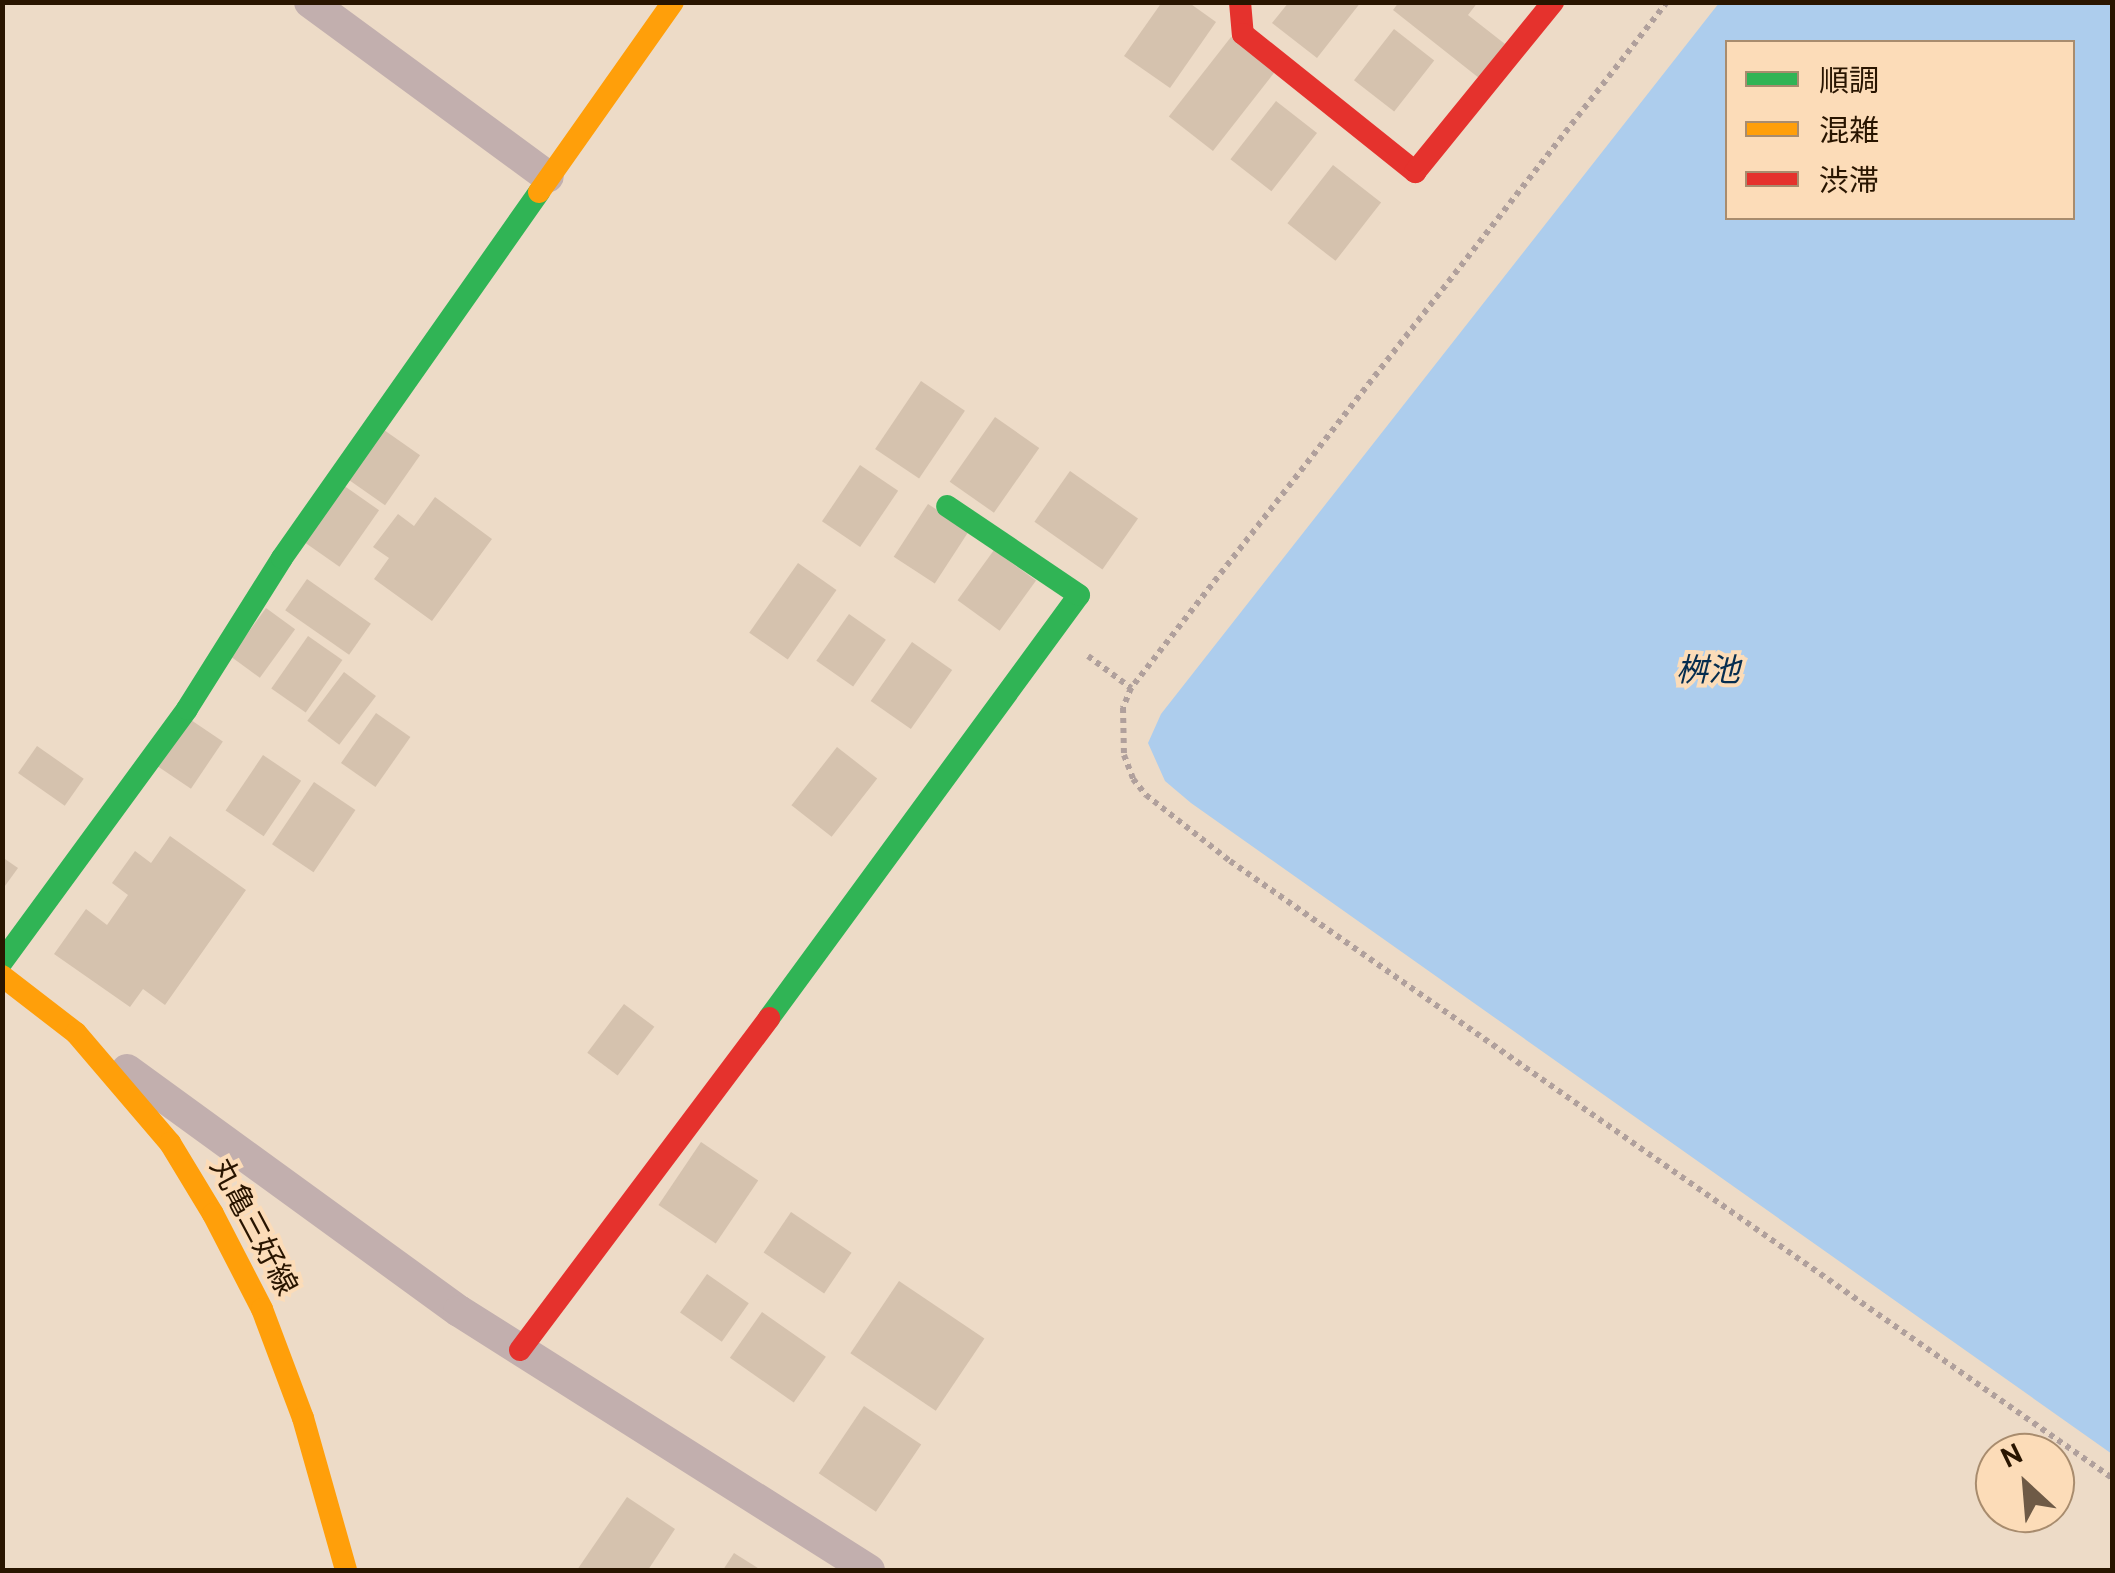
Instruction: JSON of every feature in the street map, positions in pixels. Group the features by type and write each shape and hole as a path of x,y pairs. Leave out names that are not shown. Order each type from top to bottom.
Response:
{"street":[{"path":"310,2 548,177"},
{"path":"2,962 187,709 282,558 674,2"},
{"path":"1240,2 1243,34 1415,172 1553,2"},
{"path":"520,1350 915,823 1079,595 947,506"},
{"name":"丸亀三好線","path":"2,976 76,1033 170,1143 262,1309 303,1418 346,1570"},
{"path":"76,1033 459,1311 869,1570"}],"path":[{"path":"1666,2 1130,688 1123,708 1124,754 1133,779 1146,795 1230,861 2112,1478"},
{"path":"1088,657 1130,688"}],"water":[{"name":"桝池","path":"1719,3 2112,3 2112,1454 1191,803 1165,781 1148,743 1161,714"}],"building":[{"path":"1162,2 1188,2 1216,22 1170,88 1124,56"},
{"path":"1289,2 1361,2 1317,58 1272,23"},
{"path":"1399,2 1478,2 1468,15 1505,44 1479,78 1393,10"},
{"path":"1394,29 1434,60 1394,112 1354,80"},
{"path":"1231,37 1275,71 1213,151 1169,117"},
{"path":"1276,101 1317,133 1271,191 1230,159"},
{"path":"1333,165 1381,203 1336,261 1287,223"},
{"path":"921,381 965,411 919,479 875,449"},
{"path":"995,417 1039,448 994,513 950,482"},
{"path":"384,430 420,455 385,505 349,480"},
{"path":"860,465 898,491 860,547 822,521"},
{"path":"1070,471 1138,519 1102,569 1034,522"},
{"path":"343,485 379,510 339,567 303,542"},
{"path":"435,497 492,539 432,621 374,579 389,558 373,547 398,514 414,526"},
{"path":"928,504 969,531 935,584 894,557"},
{"path":"994,550 1036,581 1000,631 958,600"},
{"path":"798,563 837,590 788,660 749,633"},
{"path":"307,579 371,624 349,655 285,610"},
{"path":"266,608 295,629 260,678 231,657"},
{"path":"849,614 886,640 853,687 816,661"},
{"path":"308,636 342,660 306,713 271,688"},
{"path":"912,642 952,670 911,729 871,701"},
{"path":"344,672 376,696 339,745 307,721"},
{"path":"376,713 410,737 375,787 341,763"},
{"path":"188,718 223,741 191,789 156,765"},
{"path":"37,746 84,779 65,806 18,773"},
{"path":"837,747 877,778 832,837 791,805"},
{"path":"263,755 301,781 264,836 226,811"},
{"path":"314,782 355,810 314,872 272,844"},
{"path":"170,836 246,890 165,1005 143,989 130,1007 54,954 86,909 107,925 128,895 112,883 135,851 151,863"},
{"path":"2,857 18,868 2,890"},
{"path":"624,1004 654,1027 618,1076 587,1053"},
{"path":"701,1142 758,1181 716,1244 659,1205"},
{"path":"791,1212 852,1253 824,1293 764,1253"},
{"path":"707,1274 749,1303 722,1342 680,1313"},
{"path":"899,1281 984,1339 936,1411 850,1353"},
{"path":"762,1312 826,1357 794,1403 730,1358"},
{"path":"864,1406 921,1445 876,1512 819,1473"},
{"path":"627,1497 675,1529 648,1570 577,1570"},
{"path":"734,1553 761,1570 723,1570"}],"traffic: fast":[{"path":"2,962 187,709 282,558 539,192"},
{"path":"769,1018 1079,595 947,506"}],"traffic: slow":[{"path":"539,192 673,2"},
{"path":"2,976 76,1033 170,1143 213,1214 262,1309 303,1418 346,1570"}],"traffic: jam":[{"path":"1240,2 1243,34 1415,172 1553,2"},
{"path":"520,1350 769,1018"}]}
